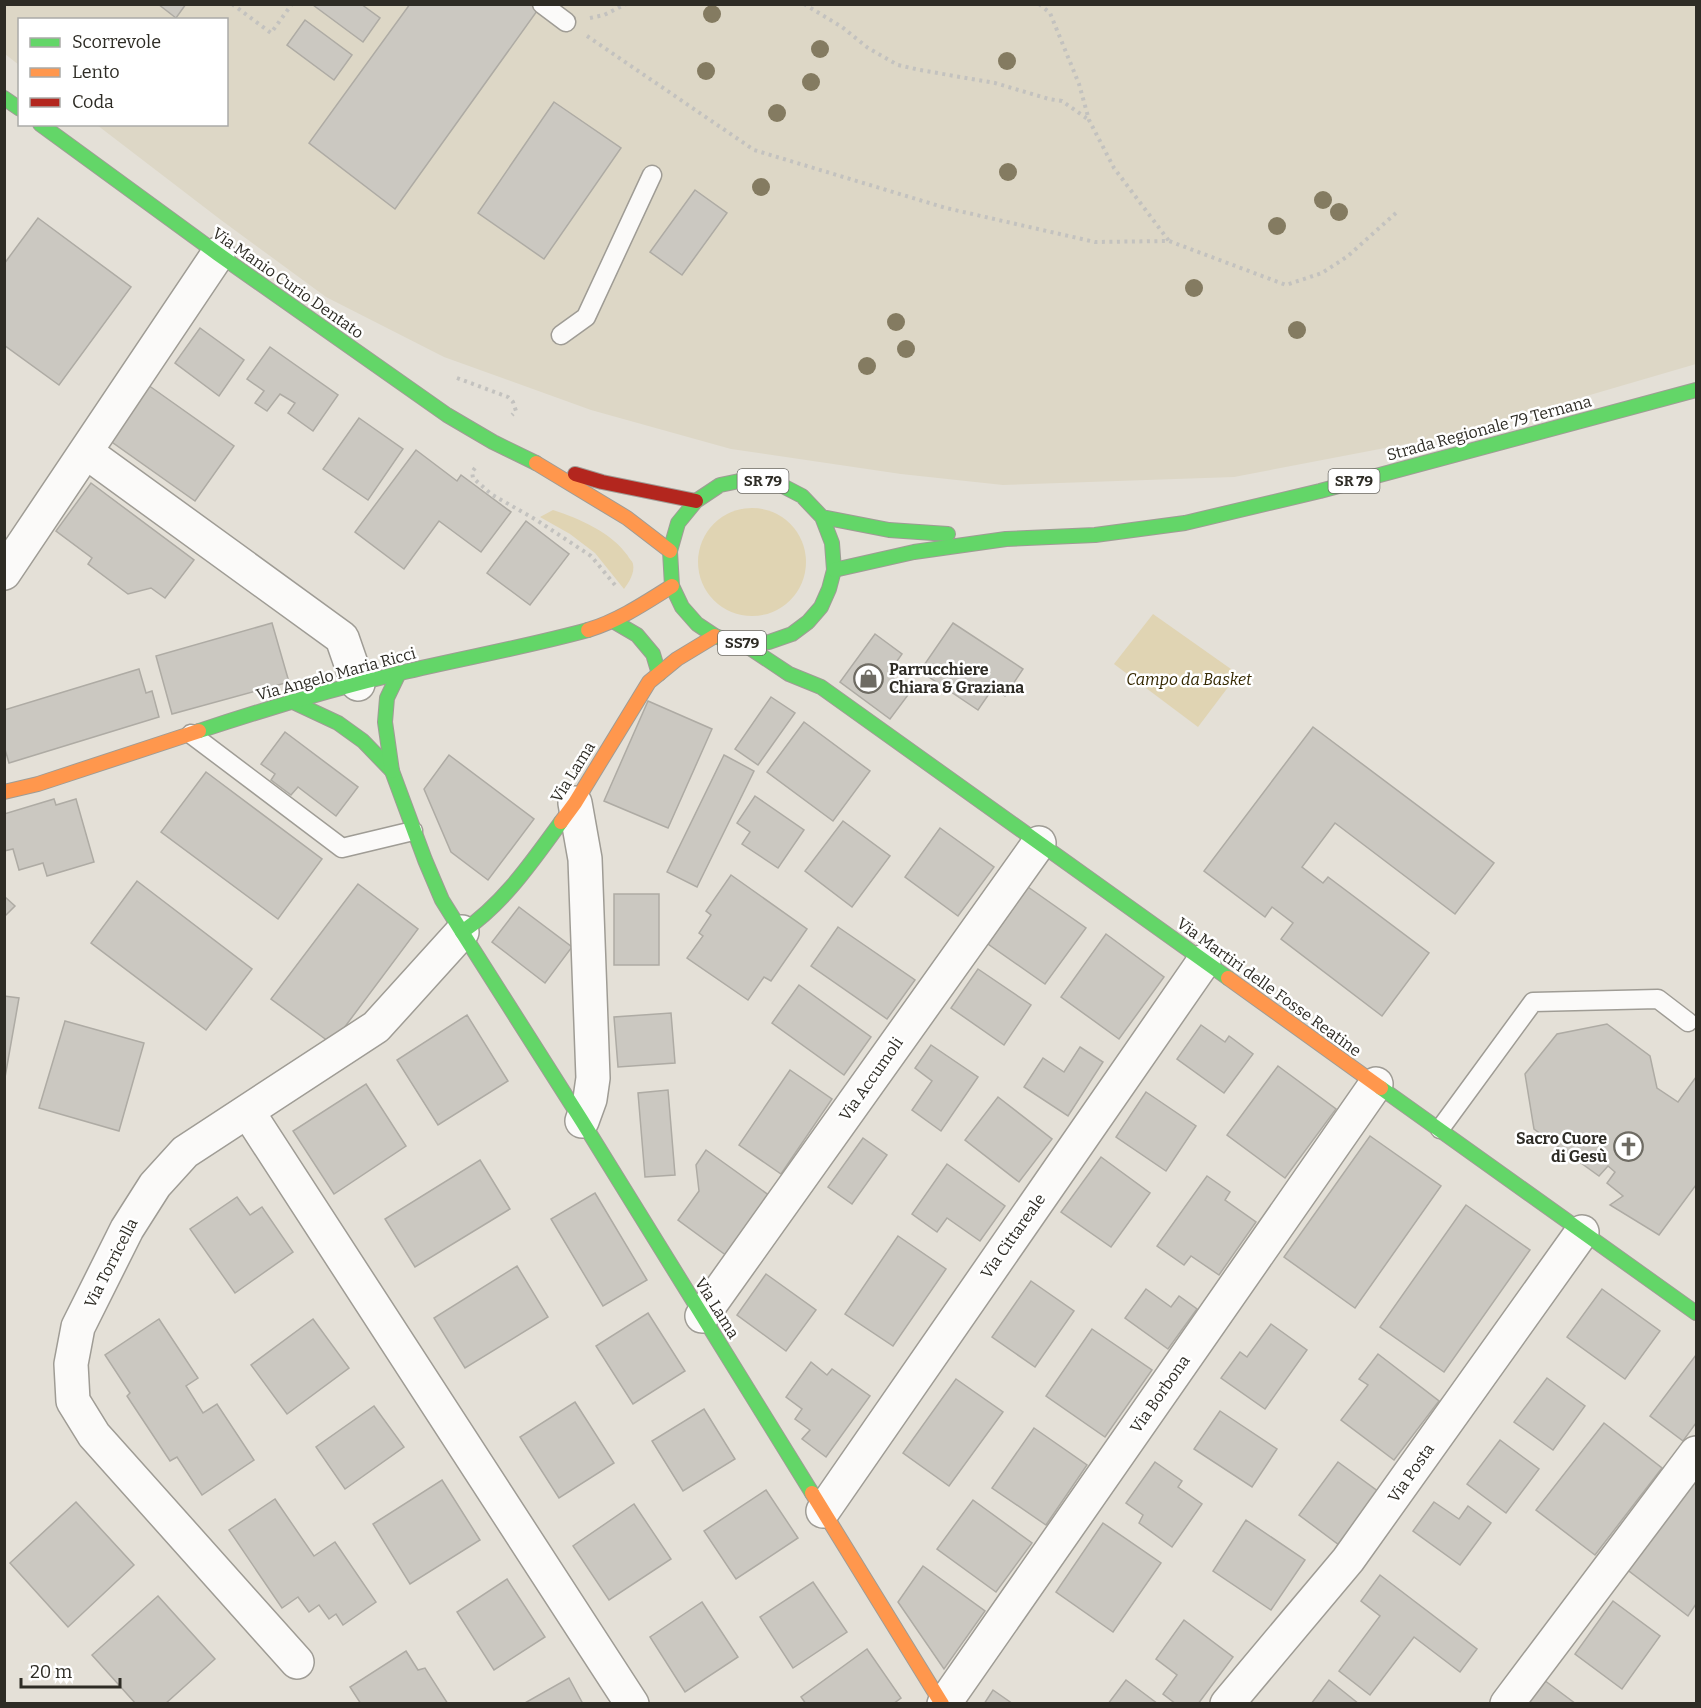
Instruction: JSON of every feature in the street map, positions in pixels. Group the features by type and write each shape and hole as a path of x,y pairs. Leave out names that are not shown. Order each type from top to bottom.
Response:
{"main road":[{"path":"4,98 18,108"},
{"name":"Via Manio Curio Dentato","path":"43,126 218,254 447,415 493,442 525,457 627,518 670,551"},
{"name":"Strada Regionale 79 Ternana","path":"834,570 914,552 1006,539 1095,535 1185,523 1320,490 1696,390"},
{"name":"Via Manio Curio Dentato","path":"525,457 602,482 696,501"},
{"name":"SR 79","path":"696,501 720,485 749,479 777,483 802,496 822,517"},
{"path":"670,551 678,523 696,501"},
{"path":"822,517 832,543 834,570"},
{"name":"Strada Regionale 79 Ternana","path":"822,517 889,530 1006,539"},
{"name":"SS79","path":"670,551 672,586 682,607 697,624 715,636 744,644 794,638 821,607 834,570"},
{"name":"Via Angelo Maria Ricci","path":"4,792 38,784 291,701 399,673 555,639 613,621 672,586"},
{"path":"613,621 637,635 653,654 659,674"},
{"name":"Via Lama","path":"462,932 481,919 529,866 575,803 649,682 677,659 715,636"},
{"name":"Via Martiri delle Fosse Reatine","path":"744,644 789,674 821,687 1696,1313"},
{"name":"Via Martiri delle Fosse Reatine","path":"810,668 821,687"},
{"path":"392,771 385,722 387,698 399,673"},
{"name":"Via Lama","path":"291,701 338,723 363,741 392,771 413,831 442,900 582,1121 943,1704"}],"street":[{"path":"4,573 218,254"},
{"path":"86,452 342,638 358,684"},
{"path":"575,803 585,859 593,1078 590,1099 582,1121"},
{"name":"Via Accumoli","path":"702,1316 1039,843"},
{"name":"Via Torricella","path":"297,1662 94,1435 73,1401 71,1364 78,1327 127,1229 155,1185 185,1152 376,1027 462,932"},
{"name":"Via Cittareale","path":"823,1511 1204,961"},
{"name":"Via Borbona","path":"943,1704 1376,1084"},
{"path":"248,1112 632,1704"},
{"name":"Via Posta","path":"1227,1704 1348,1560 1582,1232"},
{"path":"1507,1704 1696,1453"}],"lane":[{"path":"542,4 566,22"},
{"path":"561,335 586,317 652,175"},
{"path":"192,734 342,849 413,831"},
{"path":"1440,1129 1533,1002 1658,999 1688,1022"}],"path":[{"path":"232,4 271,33 292,4"},
{"path":"566,22 604,15 626,4"},
{"path":"804,4 842,27 868,48 898,65 995,83 1062,101 1089,120"},
{"path":"1039,4 1050,13 1079,84 1089,120 1114,168 1169,241"},
{"path":"566,22 754,150 946,208 1095,242 1169,241 1286,285 1322,273 1348,256 1396,213"},
{"path":"493,442 472,472 473,478 491,494 538,520 591,556 633,610"}],"shaded area":[{"path":"4,5 1696,5 1696,364 1453,435 1234,477 1003,485 901,474 731,449 591,410 444,357 326,297 98,126 228,126 228,18 18,18 18,64 5,54"}],"green space":[{"path":"752,508 773,512 790,524 802,541 806,562 802,583 790,600 773,612 752,616 731,612 714,600 702,583 698,562 702,541 714,524 731,512"},
{"path":"553,510 594,527 621,548 632,562 633,567 631,577 624,589 595,553 570,534 540,517"},
{"name":"Campo da Basket","path":"1153,614 1238,674 1198,727 1114,664"}],"building":[{"path":"158,4 186,4 176,18"},
{"path":"361,4 380,18 363,42 313,5"},
{"path":"410,4 542,4 395,209 309,143"},
{"path":"305,20 352,55 334,80 287,45"},
{"path":"554,102 621,148 544,259 478,213"},
{"path":"695,190 727,213 682,275 650,252"},
{"path":"38,218 131,287 59,385 4,345 4,264"},
{"path":"200,328 244,360 219,396 175,363"},
{"path":"270,347 338,395 313,431 288,413 295,403 280,394 267,411 255,403 264,391 247,379"},
{"path":"148,385 234,446 195,501 109,440"},
{"path":"359,418 403,449 368,500 323,469"},
{"path":"416,450 457,481 461,475 511,512 481,552 439,521 404,569 355,532"},
{"path":"91,483 194,560 165,598 151,588 128,594 88,564 92,558 56,531"},
{"path":"526,521 569,554 530,605 487,573"},
{"path":"272,623 289,682 172,714 156,656"},
{"path":"953,623 1023,669 1005,696 993,688 978,710 920,671"},
{"name":"Parrucchiere Chiara & Graziana","path":"875,634 902,654 888,674 911,691 890,719 840,682"},
{"path":"139,669 146,693 152,691 159,717 9,763 4,746 4,710"},
{"path":"771,697 795,713 758,765 735,749"},
{"path":"648,701 712,729 668,828 604,801"},
{"path":"804,722 870,771 833,821 767,772"},
{"path":"1313,727 1494,863 1455,914 1335,823 1302,867 1323,883 1328,877 1429,953 1382,1016 1281,939 1293,923 1272,907 1265,917 1204,871"},
{"path":"285,732 358,787 336,816 298,787 291,795 271,780 275,774 261,764"},
{"path":"449,755 534,819 488,880 451,852 424,789"},
{"path":"724,755 754,771 697,887 667,872"},
{"path":"206,772 322,859 278,919 161,832"},
{"path":"755,796 804,830 778,868 742,844 750,832 737,823"},
{"path":"54,799 56,805 76,799 94,862 47,876 43,863 19,870 13,849 4,851 4,814"},
{"path":"843,821 890,856 852,907 805,871"},
{"path":"940,828 994,867 958,916 905,877"},
{"path":"731,875 807,929 771,981 764,977 748,1000 687,958 703,936 699,933 711,915 706,911"},
{"path":"137,881 252,969 206,1030 91,943"},
{"path":"358,884 418,929 332,1044 271,999"},
{"path":"1028,887 1086,928 1045,984 988,944"},
{"path":"614,894 659,894 659,965 614,965"},
{"path":"4,896 15,906 4,917"},
{"path":"519,907 572,947 545,983 492,942"},
{"path":"838,927 915,980 887,1019 811,966"},
{"path":"1106,934 1164,977 1119,1039 1061,997"},
{"path":"978,969 1031,1005 1004,1045 951,1008"},
{"path":"799,985 871,1037 844,1075 772,1023"},
{"path":"4,996 19,998 4,1083"},
{"path":"671,1013 675,1063 618,1067 614,1017"},
{"path":"467,1015 508,1081 438,1125 397,1060"},
{"path":"65,1021 144,1043 119,1131 39,1108"},
{"name":"Sacro Cuore di Gesù","path":"1607,1024 1650,1056 1657,1088 1678,1102 1696,1077 1696,1185 1659,1235 1610,1205 1623,1196 1607,1183 1615,1172 1608,1166 1599,1176 1534,1129 1525,1074 1557,1034"},
{"path":"1201,1025 1225,1042 1229,1036 1253,1054 1224,1093 1177,1059"},
{"path":"931,1045 978,1077 941,1131 912,1110 932,1081 915,1068"},
{"path":"1080,1047 1103,1062 1068,1116 1024,1087 1043,1058 1064,1072"},
{"path":"1278,1066 1336,1109 1285,1178 1227,1135"},
{"path":"790,1070 832,1099 781,1174 739,1145"},
{"path":"366,1084 406,1146 334,1194 293,1131"},
{"path":"668,1090 675,1175 645,1177 638,1093"},
{"path":"1146,1092 1196,1126 1166,1171 1116,1137"},
{"path":"998,1097 1052,1139 1019,1182 965,1140"},
{"path":"1370,1136 1441,1186 1355,1308 1284,1257"},
{"path":"863,1138 887,1155 852,1204 828,1187"},
{"path":"706,1150 770,1196 727,1256 678,1220 699,1191 696,1165"},
{"path":"1101,1157 1150,1193 1111,1247 1061,1212"},
{"path":"480,1160 510,1209 415,1267 385,1219"},
{"path":"947,1164 1005,1206 980,1241 947,1218 937,1232 912,1214"},
{"path":"1207,1176 1230,1192 1225,1200 1256,1222 1219,1275 1191,1256 1184,1265 1157,1246"},
{"path":"595,1193 647,1280 603,1306 551,1219"},
{"path":"237,1197 250,1215 262,1207 293,1252 235,1293 190,1229"},
{"path":"1466,1205 1530,1250 1444,1372 1380,1327"},
{"path":"898,1236 946,1269 893,1346 845,1314"},
{"path":"517,1266 548,1317 465,1368 434,1318"},
{"path":"766,1274 816,1310 786,1351 737,1315"},
{"path":"1031,1281 1074,1311 1035,1367 992,1337"},
{"path":"1146,1289 1171,1307 1179,1296 1197,1309 1168,1349 1125,1318"},
{"path":"1602,1289 1660,1331 1625,1379 1567,1337"},
{"path":"648,1313 685,1371 633,1404 596,1346"},
{"path":"159,1319 198,1378 186,1386 203,1413 217,1404 254,1460 202,1495 177,1457 170,1461 127,1396 130,1393 105,1355"},
{"path":"313,1319 349,1368 287,1414 251,1365"},
{"path":"1271,1324 1307,1350 1265,1409 1221,1378 1240,1352 1247,1357"},
{"path":"1092,1329 1152,1370 1105,1437 1046,1396"},
{"path":"1378,1354 1439,1401 1394,1460 1341,1420 1368,1385 1359,1379"},
{"path":"1696,1355 1696,1423 1683,1441 1650,1416"},
{"path":"811,1362 827,1375 832,1369 870,1396 826,1457 802,1439 810,1430 795,1419 802,1409 786,1397"},
{"path":"1547,1378 1585,1406 1553,1450 1514,1422"},
{"path":"956,1379 1003,1412 949,1486 903,1453"},
{"path":"575,1402 614,1463 559,1498 520,1437"},
{"path":"374,1406 404,1447 345,1489 316,1447"},
{"path":"704,1409 735,1459 683,1491 652,1441"},
{"path":"1220,1411 1277,1449 1252,1487 1194,1449"},
{"path":"1604,1423 1662,1468 1595,1555 1536,1510"},
{"path":"1034,1428 1087,1465 1046,1525 992,1488"},
{"path":"1500,1440 1539,1469 1506,1513 1467,1484"},
{"path":"1155,1462 1182,1481 1178,1487 1202,1504 1172,1547 1139,1523 1143,1515 1126,1503"},
{"path":"1338,1462 1379,1492 1339,1545 1299,1515"},
{"path":"1696,1475 1696,1604 1688,1616 1625,1568"},
{"path":"442,1480 480,1540 410,1584 373,1524"},
{"path":"766,1490 798,1538 736,1579 704,1531"},
{"path":"275,1499 314,1556 335,1542 376,1602 343,1625 336,1614 329,1619 319,1605 309,1612 298,1597 282,1608 229,1530"},
{"path":"973,1500 1032,1543 996,1592 937,1549"},
{"path":"76,1502 134,1565 68,1627 10,1563"},
{"path":"1434,1502 1459,1519 1468,1506 1491,1523 1460,1565 1413,1531"},
{"path":"634,1504 671,1559 609,1600 573,1546"},
{"path":"1246,1520 1305,1560 1271,1610 1213,1571"},
{"path":"1103,1523 1161,1563 1113,1632 1056,1592"},
{"path":"923,1566 985,1611 944,1669 898,1602"},
{"path":"1380,1575 1477,1649 1460,1672 1414,1637 1370,1695 1339,1671 1380,1616 1361,1601"},
{"path":"507,1579 545,1637 494,1670 457,1612"},
{"path":"813,1582 847,1632 793,1668 760,1617"},
{"path":"158,1596 215,1659 165,1704 136,1704 92,1655"},
{"path":"1613,1601 1660,1636 1622,1689 1575,1654"},
{"path":"702,1602 738,1657 685,1692 650,1637"},
{"path":"1184,1620 1233,1657 1198,1704 1176,1704 1163,1694 1177,1675 1156,1659"},
{"path":"867,1649 901,1698 893,1704 806,1704 801,1697"},
{"path":"406,1651 418,1670 425,1668 448,1704 361,1704 350,1687"},
{"path":"569,1678 583,1704 523,1704"},
{"path":"1126,1680 1158,1704 1108,1704"},
{"path":"1329,1680 1359,1704 1311,1704"},
{"path":"1544,1680 1576,1704 1527,1704"},
{"path":"993,1690 1013,1704 984,1704"}],"traffic: fast":[{"path":"4,98 18,108"},
{"path":"43,126 218,254 447,415 493,442 536,463"},
{"path":"834,570 914,552 1006,539 1095,535 1185,523 1320,491 1696,390"},
{"path":"822,517 832,543 834,570 821,607 808,622 792,634 769,642 744,644 729,641 715,636 697,624 682,607 672,586 670,551 678,523 696,501 720,485 749,479 777,483 802,496 822,517 889,530 948,534"},
{"path":"613,621 637,635 653,654 659,674"},
{"path":"199,731 349,686 588,630"},
{"path":"744,644 789,674 821,687 1228,978"},
{"path":"392,771 385,722 387,698 399,673"},
{"path":"291,701 338,723 363,741 392,771 442,900 462,932 504,895 561,822"},
{"path":"462,932 812,1493"},
{"path":"1381,1088 1696,1313"}],"traffic: slow":[{"path":"536,463 627,518 670,551"},
{"path":"588,630 621,617 672,586"},
{"path":"561,822 649,682 677,659 715,636"},
{"path":"4,792 38,784 199,731"},
{"path":"1228,978 1381,1088"},
{"path":"812,1493 942,1704"}],"traffic: jam":[{"path":"575,474 602,482 696,501"}],"place":[{"name":"Parrucchiere Chiara & Graziana","path":"868,678"},
{"name":"Sacro Cuore di Gesù","path":"1628,1147"}]}
